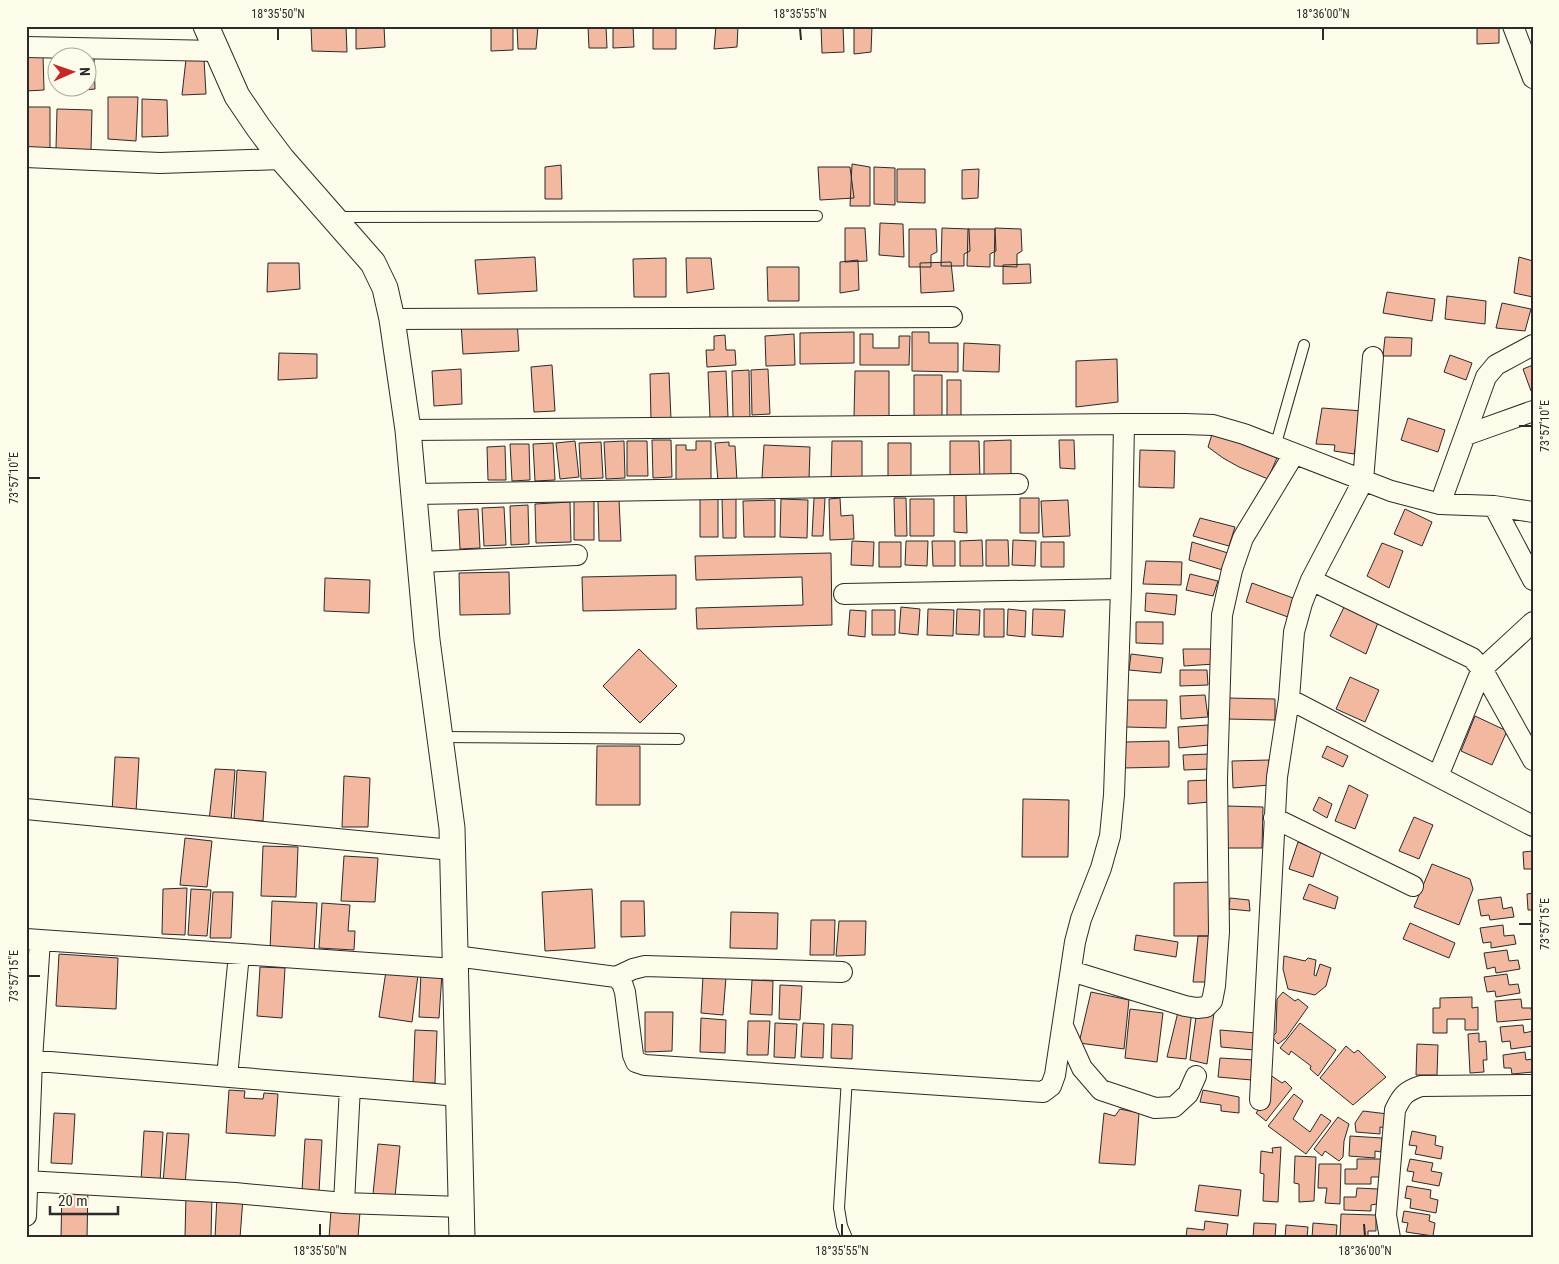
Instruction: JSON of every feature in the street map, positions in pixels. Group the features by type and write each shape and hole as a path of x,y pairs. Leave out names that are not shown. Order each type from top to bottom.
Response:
{"street":[{"path":"206,26 237,96 258,128 373,263 385,288 392,319 408,430 427,640 452,828 462,1238"},
{"path":"1512,26 1533,78"},
{"path":"26,47 217,51"},
{"path":"26,158 160,163 282,158"},
{"path":"392,319 952,317"},
{"path":"1440,504 1486,377 1496,365 1533,345"},
{"path":"1260,1100 1277,776 1289,699 1294,632 1311,580 1363,481 1373,358"},
{"path":"1466,435 1533,411"},
{"path":"408,430 1124,424 1213,426 1244,434 1391,491 1440,504 1494,506 1533,512"},
{"path":"616,977 622,983 625,992 632,1055 636,1062 645,1065 1043,1092 1051,1086 1055,1075 1081,919 1102,868 1110,836 1114,795 1121,589 1124,424"},
{"path":"1071,971 1185,1006 1206,1007 1212,1001 1216,986 1219,932 1217,779 1222,615 1232,570 1243,538 1294,454"},
{"path":"414,494 1018,484"},
{"path":"1494,506 1533,580"},
{"path":"420,562 577,555"},
{"path":"1311,580 1472,658 1482,669 1533,760"},
{"path":"844,594 1121,589"},
{"path":"1438,776 1482,669 1533,622"},
{"path":"1289,699 1533,826"},
{"path":"26,809 452,850"},
{"path":"1274,818 1413,886"},
{"path":"26,1216 33,939 239,954 455,962 616,977 645,966 842,972"},
{"path":"228,1077 239,954"},
{"path":"1063,1026 1082,1068 1101,1090 1155,1108 1174,1107 1188,1094 1196,1076"},
{"path":"29,1060 459,1096"},
{"path":"1390,1238 1386,1215 1395,1110 1401,1097 1410,1090 1421,1086 1533,1085"},
{"path":"344,1203 350,1087"},
{"path":"27,1181 235,1193 344,1203 461,1207"}],"lane":[{"path":"332,217 817,216"},
{"path":"1275,447 1304,345"},
{"path":"439,737 679,739"},
{"path":"847,1078 839,1208 842,1226 847,1238"}],"building":[{"path":"311,26 346,26 347,52 312,51"},
{"path":"356,26 384,26 385,47 356,49"},
{"path":"491,26 513,26 513,50 491,51"},
{"path":"517,26 538,26 536,49 518,49"},
{"path":"588,26 606,26 607,48 589,48"},
{"path":"613,26 633,26 634,47 613,48"},
{"path":"653,26 676,26 676,49 653,49"},
{"path":"716,26 738,26 737,47 714,49"},
{"path":"821,26 843,26 844,52 822,53"},
{"path":"854,26 872,26 871,52 854,54"},
{"path":"1477,26 1499,26 1499,43 1477,44"},
{"path":"43,55 44,90 26,91 26,56"},
{"path":"186,59 204,59 206,94 182,95"},
{"path":"108,97 138,97 136,141 108,139"},
{"path":"142,99 167,100 168,136 142,137"},
{"path":"26,107 50,107 50,148 26,148"},
{"path":"57,109 92,110 91,150 56,149"},
{"path":"852,164 870,167 870,206 850,206"},
{"path":"561,165 562,199 545,199 545,167"},
{"path":"818,167 850,167 854,198 820,200"},
{"path":"874,167 895,168 895,205 874,204"},
{"path":"897,169 925,169 925,203 897,202"},
{"path":"979,169 978,198 962,199 962,170"},
{"path":"880,223 903,224 904,257 879,255"},
{"path":"845,228 865,228 867,261 845,262"},
{"path":"942,228 969,229 970,251 964,254 964,266 941,266"},
{"path":"995,228 1021,229 1022,251 1017,254 1017,267 994,266"},
{"path":"909,229 936,229 937,252 931,255 931,267 909,267"},
{"path":"968,229 995,229 996,251 990,254 990,267 967,266"},
{"path":"535,257 537,291 478,294 475,260"},
{"path":"1519,257 1533,261 1533,297 1514,293"},
{"path":"666,258 666,297 634,297 633,259"},
{"path":"686,258 711,258 714,289 687,293"},
{"path":"858,260 859,290 840,293 840,262"},
{"path":"951,262 954,291 921,293 920,263"},
{"path":"268,263 299,263 300,289 267,292"},
{"path":"1030,264 1031,283 1003,284 1003,265"},
{"path":"767,267 799,267 799,301 768,301"},
{"path":"1387,292 1435,299 1432,321 1383,313"},
{"path":"1447,296 1486,301 1485,324 1445,319"},
{"path":"1502,303 1531,309 1525,331 1496,328"},
{"path":"517,319 519,351 463,354 461,323"},
{"path":"854,332 854,363 800,364 800,333"},
{"path":"912,332 929,332 929,343 958,343 958,372 912,371"},
{"path":"794,334 795,365 766,366 765,336"},
{"path":"860,334 873,334 873,348 899,348 899,336 910,336 909,365 860,365"},
{"path":"725,335 726,350 735,350 736,365 707,367 706,350 714,350 714,336"},
{"path":"1385,337 1412,338 1411,356 1383,356"},
{"path":"964,343 1000,345 999,372 963,371"},
{"path":"279,353 317,354 317,378 278,380"},
{"path":"1450,355 1472,363 1466,380 1444,372"},
{"path":"1117,359 1118,402 1076,407 1076,361"},
{"path":"552,365 555,411 534,412 531,367"},
{"path":"1533,365 1533,390 1531,391 1523,369"},
{"path":"461,369 462,404 434,406 432,371"},
{"path":"768,369 770,414 752,415 751,370"},
{"path":"749,370 750,418 733,418 732,371"},
{"path":"726,371 728,417 710,418 708,372"},
{"path":"855,371 889,371 889,417 854,417"},
{"path":"669,373 671,419 651,420 650,374"},
{"path":"914,375 942,375 942,416 914,416"},
{"path":"947,380 961,380 961,418 947,418"},
{"path":"1322,408 1363,411 1354,454 1334,451 1335,445 1316,444"},
{"path":"1408,418 1445,430 1438,452 1401,440"},
{"path":"1213,431 1279,453 1268,479 1239,467 1208,447"},
{"path":"652,440 671,440 672,477 653,478"},
{"path":"1011,440 1011,478 984,478 984,441"},
{"path":"1059,440 1074,440 1075,469 1060,468"},
{"path":"575,441 579,477 560,479 556,443"},
{"path":"624,441 625,478 606,479 604,442"},
{"path":"627,441 647,441 648,476 627,476"},
{"path":"696,441 711,441 711,481 676,481 676,445 686,445 686,450 696,450"},
{"path":"832,441 862,441 862,480 831,480"},
{"path":"950,441 979,441 980,480 950,480"},
{"path":"601,442 603,478 581,479 579,443"},
{"path":"729,442 729,446 735,446 737,481 718,482 715,443"},
{"path":"553,443 555,480 535,481 533,444"},
{"path":"888,443 911,443 911,481 888,481"},
{"path":"510,444 529,444 530,480 512,481"},
{"path":"764,445 810,447 809,480 762,478"},
{"path":"505,446 506,480 488,480 487,447"},
{"path":"1140,450 1175,451 1174,488 1139,487"},
{"path":"954,493 966,493 967,533 954,532"},
{"path":"722,498 736,498 736,538 723,538"},
{"path":"814,498 825,498 823,536 812,536"},
{"path":"840,498 841,516 853,515 854,539 830,540 829,499"},
{"path":"894,498 906,498 907,536 895,536"},
{"path":"1020,498 1039,498 1039,533 1020,533"},
{"path":"700,499 718,499 718,537 700,537"},
{"path":"781,499 808,500 807,538 780,537"},
{"path":"910,499 934,499 934,536 910,536"},
{"path":"619,500 621,541 599,541 598,501"},
{"path":"775,500 775,537 744,537 743,501"},
{"path":"1068,500 1070,536 1043,537 1041,501"},
{"path":"574,501 594,501 594,540 574,540"},
{"path":"570,502 571,542 536,543 535,504"},
{"path":"528,505 529,544 511,545 510,506"},
{"path":"504,507 506,545 484,546 482,508"},
{"path":"478,509 480,548 460,549 458,510"},
{"path":"1405,509 1432,522 1422,546 1394,534"},
{"path":"1200,518 1235,527 1229,546 1193,536"},
{"path":"982,540 983,566 960,566 960,541"},
{"path":"986,540 1008,540 1009,566 986,566"},
{"path":"1013,540 1036,541 1035,566 1012,565"},
{"path":"852,541 874,542 873,566 851,565"},
{"path":"906,541 928,541 927,566 905,565"},
{"path":"932,541 955,541 955,566 933,566"},
{"path":"879,542 901,542 901,567 879,567"},
{"path":"1041,542 1064,542 1064,567 1041,567"},
{"path":"1192,542 1228,553 1226,571 1189,560"},
{"path":"1382,543 1403,551 1389,588 1367,576"},
{"path":"831,553 832,625 697,629 696,608 803,605 802,577 696,580 695,556"},
{"path":"1146,561 1182,562 1181,585 1143,584"},
{"path":"509,572 510,614 460,615 459,573"},
{"path":"1190,574 1218,581 1213,596 1186,590"},
{"path":"676,575 676,609 583,611 582,577"},
{"path":"325,578 370,580 369,613 324,611"},
{"path":"1252,583 1293,598 1288,617 1246,602"},
{"path":"1146,593 1177,595 1175,615 1145,611"},
{"path":"1346,603 1379,620 1366,654 1330,636"},
{"path":"901,607 920,609 918,635 899,633"},
{"path":"928,609 954,610 953,636 927,635"},
{"path":"957,609 980,610 979,635 956,634"},
{"path":"984,609 1004,609 1004,637 984,637"},
{"path":"1008,609 1026,611 1025,637 1007,635"},
{"path":"1033,609 1065,610 1063,637 1032,635"},
{"path":"850,610 866,611 865,637 848,635"},
{"path":"872,610 895,610 895,635 872,635"},
{"path":"1136,622 1163,622 1163,644 1136,643"},
{"path":"639,649 677,686 640,723 603,686"},
{"path":"1183,649 1214,649 1215,664 1184,666"},
{"path":"1131,654 1163,658 1161,673 1129,670"},
{"path":"1180,670 1207,670 1208,685 1180,686"},
{"path":"1350,677 1379,690 1365,722 1336,709"},
{"path":"1205,695 1208,717 1181,719 1180,696"},
{"path":"1227,698 1275,699 1275,720 1226,719"},
{"path":"1126,700 1167,700 1166,728 1126,727"},
{"path":"1475,716 1507,731 1492,765 1461,751"},
{"path":"1208,725 1209,745 1179,748 1178,727"},
{"path":"1169,741 1169,767 1122,768 1125,742"},
{"path":"597,746 640,746 640,805 596,805"},
{"path":"1327,746 1348,756 1343,767 1322,757"},
{"path":"1209,754 1210,769 1184,770 1183,755"},
{"path":"115,757 139,758 136,813 112,812"},
{"path":"1269,760 1270,785 1233,788 1232,761"},
{"path":"215,769 235,770 231,821 209,820"},
{"path":"237,770 266,772 263,821 234,819"},
{"path":"344,776 370,778 368,827 342,827"},
{"path":"1208,780 1209,802 1188,804 1188,781"},
{"path":"1349,785 1368,795 1355,829 1335,821"},
{"path":"1319,797 1332,804 1327,818 1313,810"},
{"path":"1023,799 1069,800 1068,857 1022,857"},
{"path":"1227,806 1263,807 1262,848 1227,848"},
{"path":"1414,817 1433,825 1419,859 1399,851"},
{"path":"185,838 212,841 207,887 180,885"},
{"path":"1298,842 1321,852 1313,877 1289,869"},
{"path":"263,846 298,847 296,897 261,896"},
{"path":"1533,851 1533,869 1524,869 1523,852"},
{"path":"344,856 378,858 375,902 341,901"},
{"path":"1432,864 1470,879 1473,889 1459,925 1414,907"},
{"path":"1216,882 1222,936 1174,936 1174,883"},
{"path":"1309,884 1338,897 1335,909 1303,899"},
{"path":"187,888 185,935 162,934 163,889"},
{"path":"191,889 211,890 207,936 188,935"},
{"path":"592,889 595,948 545,951 542,892"},
{"path":"213,892 233,892 231,938 210,938"},
{"path":"1533,893 1533,910 1528,910 1527,894"},
{"path":"1501,897 1503,909 1512,907 1514,917 1490,920 1489,915 1481,916 1478,900"},
{"path":"1230,898 1249,900 1250,911 1229,909"},
{"path":"272,901 317,903 314,953 270,950"},
{"path":"621,901 644,901 645,936 621,937"},
{"path":"322,903 350,905 348,931 355,931 354,950 319,948"},
{"path":"731,912 778,913 777,949 730,948"},
{"path":"811,920 835,920 834,955 810,955"},
{"path":"839,921 866,921 865,955 836,956"},
{"path":"1410,923 1455,943 1449,958 1403,939"},
{"path":"1503,925 1504,936 1514,935 1516,944 1491,948 1491,942 1483,943 1480,928"},
{"path":"1136,935 1178,942 1176,957 1134,950"},
{"path":"1198,936 1209,936 1209,982 1193,982"},
{"path":"1507,950 1509,961 1518,960 1520,969 1496,973 1495,967 1487,969 1484,953"},
{"path":"59,954 118,958 116,1009 56,1006"},
{"path":"1284,956 1305,961 1308,958 1316,960 1314,975 1316,976 1320,964 1331,968 1326,986 1315,995 1288,989 1283,969"},
{"path":"260,967 285,968 282,1018 257,1016"},
{"path":"386,971 418,975 412,1022 379,1017"},
{"path":"421,972 442,974 439,1018 419,1017"},
{"path":"1507,974 1509,985 1518,984 1520,993 1496,997 1495,991 1487,992 1484,977"},
{"path":"703,976 726,977 723,1015 701,1013"},
{"path":"752,980 773,981 772,1015 750,1014"},
{"path":"780,985 802,986 800,1020 779,1019"},
{"path":"1091,992 1129,1000 1124,1049 1079,1043"},
{"path":"1283,992 1295,1001 1298,999 1308,1007 1286,1038 1278,1044 1272,1037 1276,1033 1277,999"},
{"path":"1472,997 1472,1008 1478,1007 1478,1030 1465,1030 1465,1019 1447,1019 1447,1033 1433,1033 1433,1008 1440,1008 1440,998"},
{"path":"1521,999 1522,1008 1531,1008 1533,1019 1497,1022 1495,1001"},
{"path":"1179,1008 1192,1011 1186,1059 1167,1057"},
{"path":"1130,1009 1163,1013 1157,1062 1125,1058"},
{"path":"1197,1010 1214,1013 1207,1064 1190,1060"},
{"path":"645,1012 673,1012 672,1051 645,1052"},
{"path":"701,1018 726,1020 725,1053 700,1052"},
{"path":"748,1021 770,1021 768,1055 747,1055"},
{"path":"775,1023 797,1024 795,1058 774,1057"},
{"path":"803,1023 824,1024 823,1058 801,1057"},
{"path":"1300,1023 1336,1050 1318,1076 1310,1069 1311,1066 1291,1051 1289,1055 1280,1048"},
{"path":"832,1024 853,1025 852,1059 831,1058"},
{"path":"1523,1025 1524,1033 1533,1031 1533,1046 1511,1049 1510,1041 1502,1042 1500,1027"},
{"path":"415,1030 437,1031 435,1083 413,1083"},
{"path":"1220,1030 1256,1033 1255,1050 1221,1047"},
{"path":"1479,1033 1479,1042 1486,1041 1487,1060 1483,1060 1484,1072 1470,1073 1468,1034"},
{"path":"1417,1044 1438,1045 1437,1075 1416,1075"},
{"path":"1346,1046 1354,1053 1358,1050 1386,1077 1353,1105 1320,1078"},
{"path":"1525,1052 1526,1060 1533,1059 1533,1072 1512,1074 1511,1068 1504,1068 1503,1055"},
{"path":"1220,1058 1254,1060 1252,1080 1218,1077"},
{"path":"1263,1070 1282,1083 1285,1081 1292,1088 1266,1121 1256,1113 1264,1102"},
{"path":"229,1090 245,1091 244,1098 263,1099 264,1093 278,1094 275,1136 226,1133"},
{"path":"1203,1090 1239,1097 1239,1113 1221,1111 1221,1105 1200,1102"},
{"path":"1294,1094 1303,1101 1293,1119 1310,1132 1321,1114 1331,1121 1306,1154 1268,1126"},
{"path":"1120,1109 1139,1113 1135,1165 1099,1163 1104,1113 1115,1116"},
{"path":"1363,1111 1388,1114 1387,1128 1380,1127 1380,1134 1356,1132 1355,1123"},
{"path":"54,1113 75,1114 72,1164 51,1163"},
{"path":"1338,1117 1349,1124 1344,1141 1343,1157 1339,1161 1325,1151 1322,1156 1314,1149"},
{"path":"144,1131 163,1132 160,1182 141,1181"},
{"path":"1412,1131 1436,1136 1435,1145 1443,1147 1441,1159 1415,1154 1417,1146 1409,1145"},
{"path":"167,1133 189,1134 185,1185 163,1183"},
{"path":"1350,1136 1382,1138 1381,1152 1375,1151 1375,1158 1349,1156"},
{"path":"305,1139 322,1140 319,1192 302,1191"},
{"path":"378,1144 400,1146 395,1197 373,1194"},
{"path":"1281,1147 1278,1202 1263,1201 1264,1174 1260,1173 1261,1151 1273,1153 1272,1148"},
{"path":"1295,1156 1316,1157 1314,1201 1299,1202 1299,1184 1294,1183"},
{"path":"1357,1159 1382,1159 1382,1177 1371,1177 1371,1184 1345,1184 1345,1169 1357,1169"},
{"path":"1410,1159 1433,1163 1431,1171 1442,1173 1439,1186 1412,1181 1414,1172 1407,1171"},
{"path":"1319,1164 1341,1164 1340,1204 1325,1203 1327,1188 1318,1188"},
{"path":"1199,1185 1241,1190 1238,1216 1195,1211"},
{"path":"62,1186 88,1186 87,1238 61,1238"},
{"path":"1407,1186 1431,1190 1430,1198 1438,1200 1436,1213 1410,1208 1411,1199 1405,1198"},
{"path":"1357,1188 1378,1189 1377,1204 1371,1205 1371,1211 1344,1210 1344,1197 1356,1197"},
{"path":"186,1194 212,1195 211,1237 185,1237"},
{"path":"217,1196 243,1198 240,1238 215,1238"},
{"path":"331,1210 360,1212 358,1238 329,1238"},
{"path":"1404,1211 1430,1215 1429,1221 1435,1223 1433,1236 1406,1232 1408,1223 1402,1222"},
{"path":"1341,1214 1376,1215 1376,1231 1368,1231 1368,1237 1340,1236"},
{"path":"1205,1221 1228,1224 1226,1238 1186,1238 1187,1228 1204,1230"},
{"path":"1254,1223 1276,1224 1275,1238 1253,1238"},
{"path":"1313,1223 1337,1225 1336,1238 1312,1238"},
{"path":"1286,1225 1308,1227 1307,1238 1285,1238"}]}
